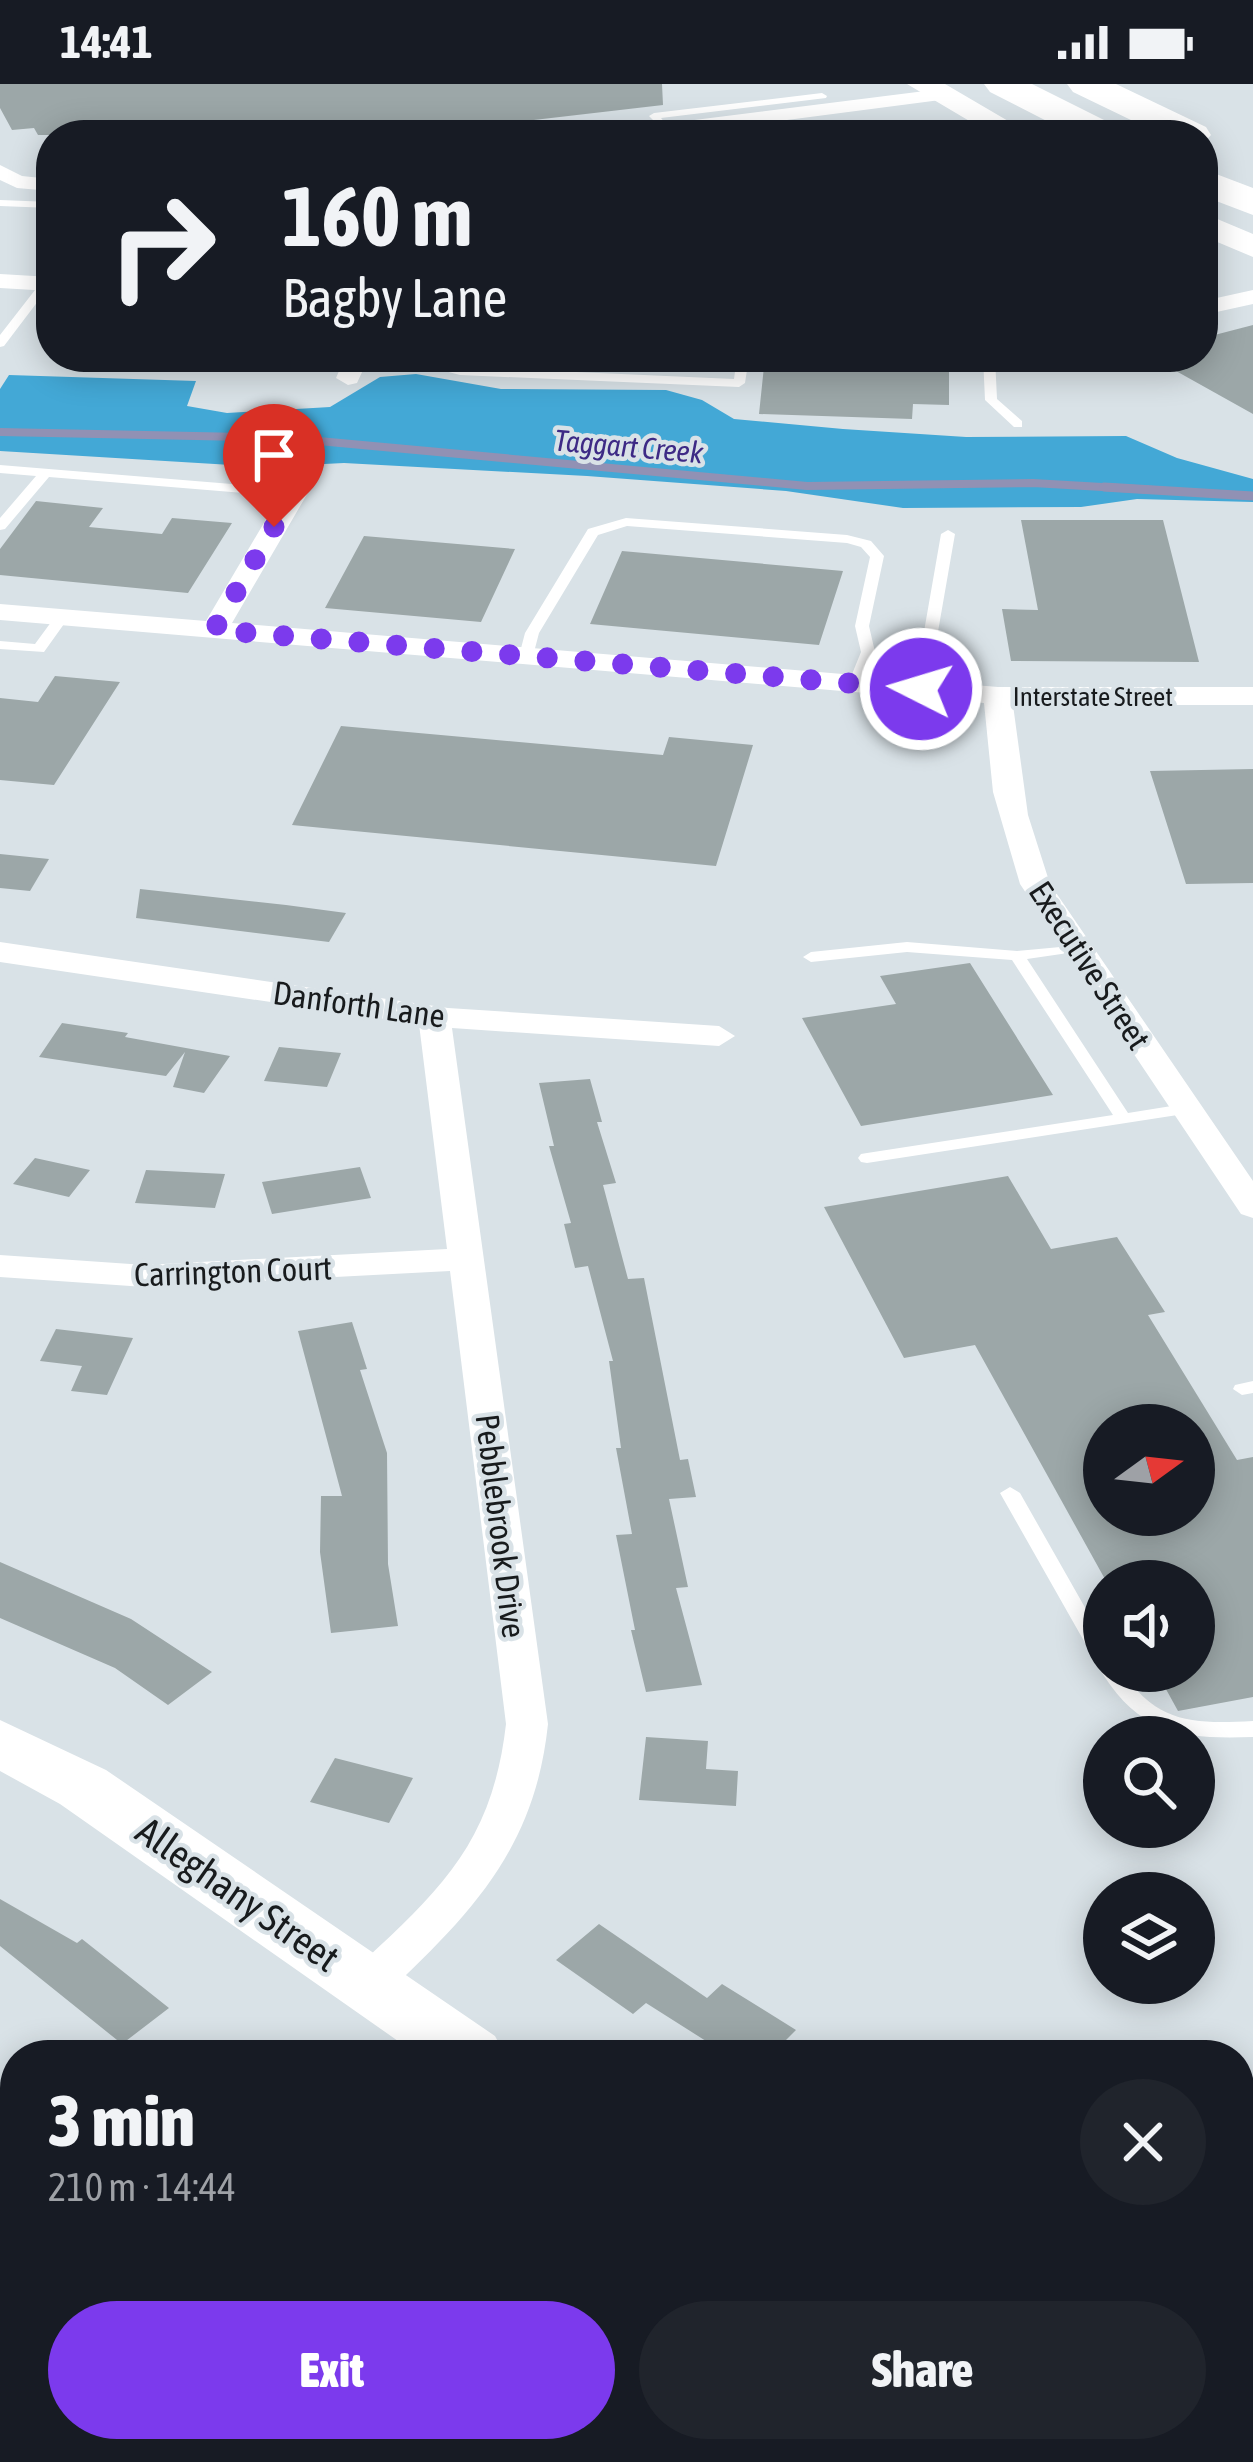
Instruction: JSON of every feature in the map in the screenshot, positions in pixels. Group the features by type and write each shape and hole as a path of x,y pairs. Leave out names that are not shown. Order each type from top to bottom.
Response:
{"highway":[{"path":"1003,84 1074,120"},
{"path":"1087,84 1161,120"},
{"path":"1218,147 1253,162"},
{"path":"1218,188 1253,203"}],"street":[{"path":"724,120 932,90 988,120"},
{"path":"0,171 16,182 36,184"},
{"path":"1218,231 1253,247"},
{"path":"1,282 36,283"},
{"path":"1218,305 1253,297"},
{"path":"214,630 300,483"},
{"name":"Interstate Street","path":"0,612 998,696 1253,696"},
{"name":"Executive Street","path":"998,696 1001,760 1015,835 1035,884 1253,1207"},
{"name":"Danforth Lane","path":"0,952 584,1033 719,1036"},
{"name":"Pebblebrook Drive","path":"368,1984 454,1902 494,1848 514,1808 526,1752 527,1724 434,1015"},
{"name":"Carrington Court","path":"0,1266 145,1276 466,1259"},
{"name":"Alleghany Street","path":"0,1743 82,1787 448,2040"}],"lane":[{"path":"808,84 829,102"},
{"path":"0,203 36,204"},
{"path":"0,343 36,300"},
{"path":"483,372 739,383 740,372"},
{"path":"989,372 991,400 1018,424"},
{"path":"0,470 300,483"},
{"path":"0,526 45,473"},
{"path":"526,656 532,633 593,532 609,525 626,522 848,539 866,544 877,556 862,626 868,652 855,683"},
{"path":"921,689 948,535"},
{"path":"0,645 39,649 62,617"},
{"path":"811,957 908,947 1017,956 1076,948"},
{"path":"1017,956 1124,1118"},
{"path":"867,1158 1184,1109"},
{"path":"1010,1493 1083,1621"},
{"path":"1124,1692 1152,1719 1180,1728 1253,1729"}],"shaded area":[{"path":"416,374 501,389 666,390 702,400 734,419 843,429 966,437 1126,436 1177,458 1253,479 1253,502 1137,499 1081,507 903,508 786,491 587,476 344,463 264,467 0,451 0,389 9,375 196,381 187,406 227,413 330,407 380,377"}],"building":[{"path":"0,84 662,84 663,105 535,120 36,120 36,132 12,130 0,108"},
{"path":"1253,325 1253,414 1178,372 1218,372 1218,334"},
{"path":"763,372 949,372 949,405 913,404 912,419 759,414"},
{"path":"36,501 103,508 89,527 162,534 172,518 232,523 188,593 0,575 0,549"},
{"path":"1021,520 1163,520 1199,662 1011,661 1002,609 1038,610"},
{"path":"364,536 515,549 481,622 325,608"},
{"path":"622,551 843,571 819,645 590,624"},
{"path":"55,676 120,682 54,785 0,780 0,698 38,702"},
{"path":"341,726 663,755 669,737 753,745 716,866 292,825"},
{"path":"1253,769 1253,883 1186,884 1150,771"},
{"path":"0,854 49,859 30,891 0,888"},
{"path":"140,889 346,913 329,942 136,918"},
{"path":"970,963 1053,1095 861,1126 802,1018 896,1004 880,976"},
{"path":"62,1023 230,1056 204,1093 173,1087 185,1052 166,1076 39,1057"},
{"path":"279,1047 341,1053 327,1087 264,1081"},
{"path":"590,1079 602,1122 597,1122 616,1183 603,1185 628,1279 644,1278 680,1460 688,1459 696,1497 669,1499 688,1587 676,1588 702,1685 646,1692 631,1630 635,1630 616,1535 632,1534 616,1448 621,1448 609,1361 613,1361 588,1266 575,1268 564,1224 571,1223 549,1146 554,1146 539,1083"},
{"path":"35,1158 90,1170 69,1197 13,1184"},
{"path":"360,1167 371,1198 272,1214 262,1182"},
{"path":"146,1170 225,1174 215,1208 135,1203"},
{"path":"1008,1176 1051,1249 1117,1237 1165,1312 1148,1315 1203,1404 1083,1404 1083,1536 1215,1536 1215,1424 1237,1460 1253,1457 1253,1697 1178,1711 1168,1692 1215,1692 1215,1560 1094,1560 975,1345 904,1358 824,1207"},
{"path":"352,1322 367,1369 360,1370 387,1453 388,1564 398,1626 331,1633 320,1552 321,1496 342,1496 298,1331"},
{"path":"56,1329 133,1338 107,1395 71,1391 82,1366 40,1361"},
{"path":"0,1562 131,1619 212,1672 168,1705 115,1668 0,1618"},
{"path":"646,1737 708,1741 706,1769 738,1771 736,1806 639,1800"},
{"path":"335,1758 413,1778 389,1823 310,1802"},
{"path":"0,1899 77,1943 82,1939 169,2008 127,2040 117,2040 0,1946"},
{"path":"599,1924 707,1998 722,1984 796,2030 786,2040 704,2040 646,2003 633,2014 556,1960"}],"waterway":[{"name":"Taggart Creek","path":"0,432 286,438 807,486 1033,483 1146,490"},
{"name":"Taggart Creek","path":"1104,487 1146,490"},
{"name":"Taggart Creek","path":"1146,490 1154,490"},
{"name":"Taggart Creek","path":"1146,490 1253,496"}],"route":[{"path":"274,527 214,630 921,689"}]}
